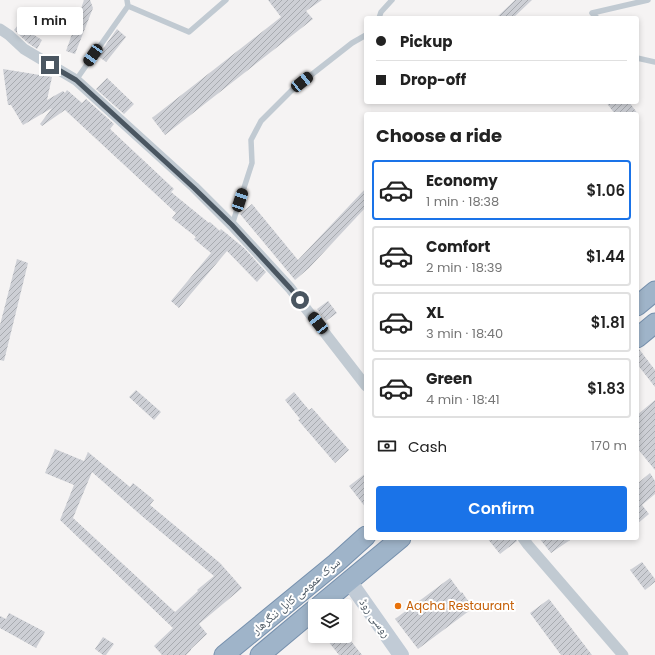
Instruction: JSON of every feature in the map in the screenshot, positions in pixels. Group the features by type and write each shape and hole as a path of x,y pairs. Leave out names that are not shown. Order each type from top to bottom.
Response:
{"highway":[{"path":"639,304 655,291"},
{"path":"639,336 655,323"},
{"name":"سرک عمومی کابل ننگرهار","path":"224,655 336,563 364,538"},
{"name":"سرک عمومی کابل ننگرهار","path":"327,599 399,540"},
{"name":"سرک عمومی کابل ننگرهار","path":"260,655 308,615"}],"main road":[{"name":"روسی روڈ","path":"349,581 401,655"}],"street":[{"path":"0,29 24,49 76,80 189,183 232,225 290,288 364,383"},
{"path":"524,540 623,655"}],"lane":[{"path":"76,80 127,3 189,32 226,0"},
{"path":"380,16 381,12 392,0"},
{"path":"595,16 592,13 648,0"},
{"path":"232,225 252,163 251,140 261,121 292,90 352,43 364,36"},
{"path":"639,58 655,62"}],"building":[{"path":"84,0 90,0 93,8 75,54 66,51"},
{"path":"268,0 322,0 306,11 313,19 165,135 152,118 281,17"},
{"path":"515,0 532,0 515,16 498,16"},
{"path":"18,25 42,40 37,49 14,30"},
{"path":"117,29 126,37 106,62 98,56"},
{"path":"3,69 52,77 47,100 63,91 65,93 67,90 82,103 86,99 114,124 110,129 174,189 171,192 209,223 210,222 220,231 221,229 244,248 266,272 257,282 227,251 179,308 171,301 211,253 194,239 196,237 172,218 176,213 65,110 42,126 40,124 52,108 23,125 11,105 8,105"},
{"path":"107,78 134,104 124,114 96,89"},
{"path":"608,104 630,104 636,112 614,112"},
{"path":"364,190 364,209 309,268 295,280 240,214 252,204 298,260"},
{"path":"17,259 28,263 4,361 0,360 0,325"},
{"path":"328,301 337,313 326,321 317,309"},
{"path":"639,349 655,370 655,387 639,367"},
{"path":"136,390 161,412 154,420 129,397"},
{"path":"294,392 309,410 312,408 349,450 335,463 298,420 300,419 285,400"},
{"path":"655,400 655,470 639,450 639,413"},
{"path":"55,449 84,461 88,452 130,487 133,483 154,500 150,505 220,563 242,588 199,624 207,634 186,655 162,655 154,646 173,628 60,520 74,485 45,473","holes":["92,472 214,576 197,590 198,591 175,612 73,518"]},
{"path":"650,473 655,481 655,494 642,505 649,514 639,522 639,482"},
{"path":"364,475 364,505 349,486"},
{"path":"489,540 517,540 517,541 500,554"},
{"path":"541,540 570,540 551,553"},
{"path":"642,562 655,579 655,582 645,590 630,570"},
{"path":"450,578 473,608 418,649 395,619"},
{"path":"549,599 592,655 561,655 530,613"},
{"path":"9,613 45,632 36,648 0,628 0,616 6,619"},
{"path":"103,637 114,644 106,655 103,655 95,649"},
{"path":"352,642 362,655 339,655 330,643"}],"place":[{"name":"Aqcha Restaurant","path":"398,606"}],"route":[{"path":"50,65 76,80 164,159 232,225 300,300"}]}
